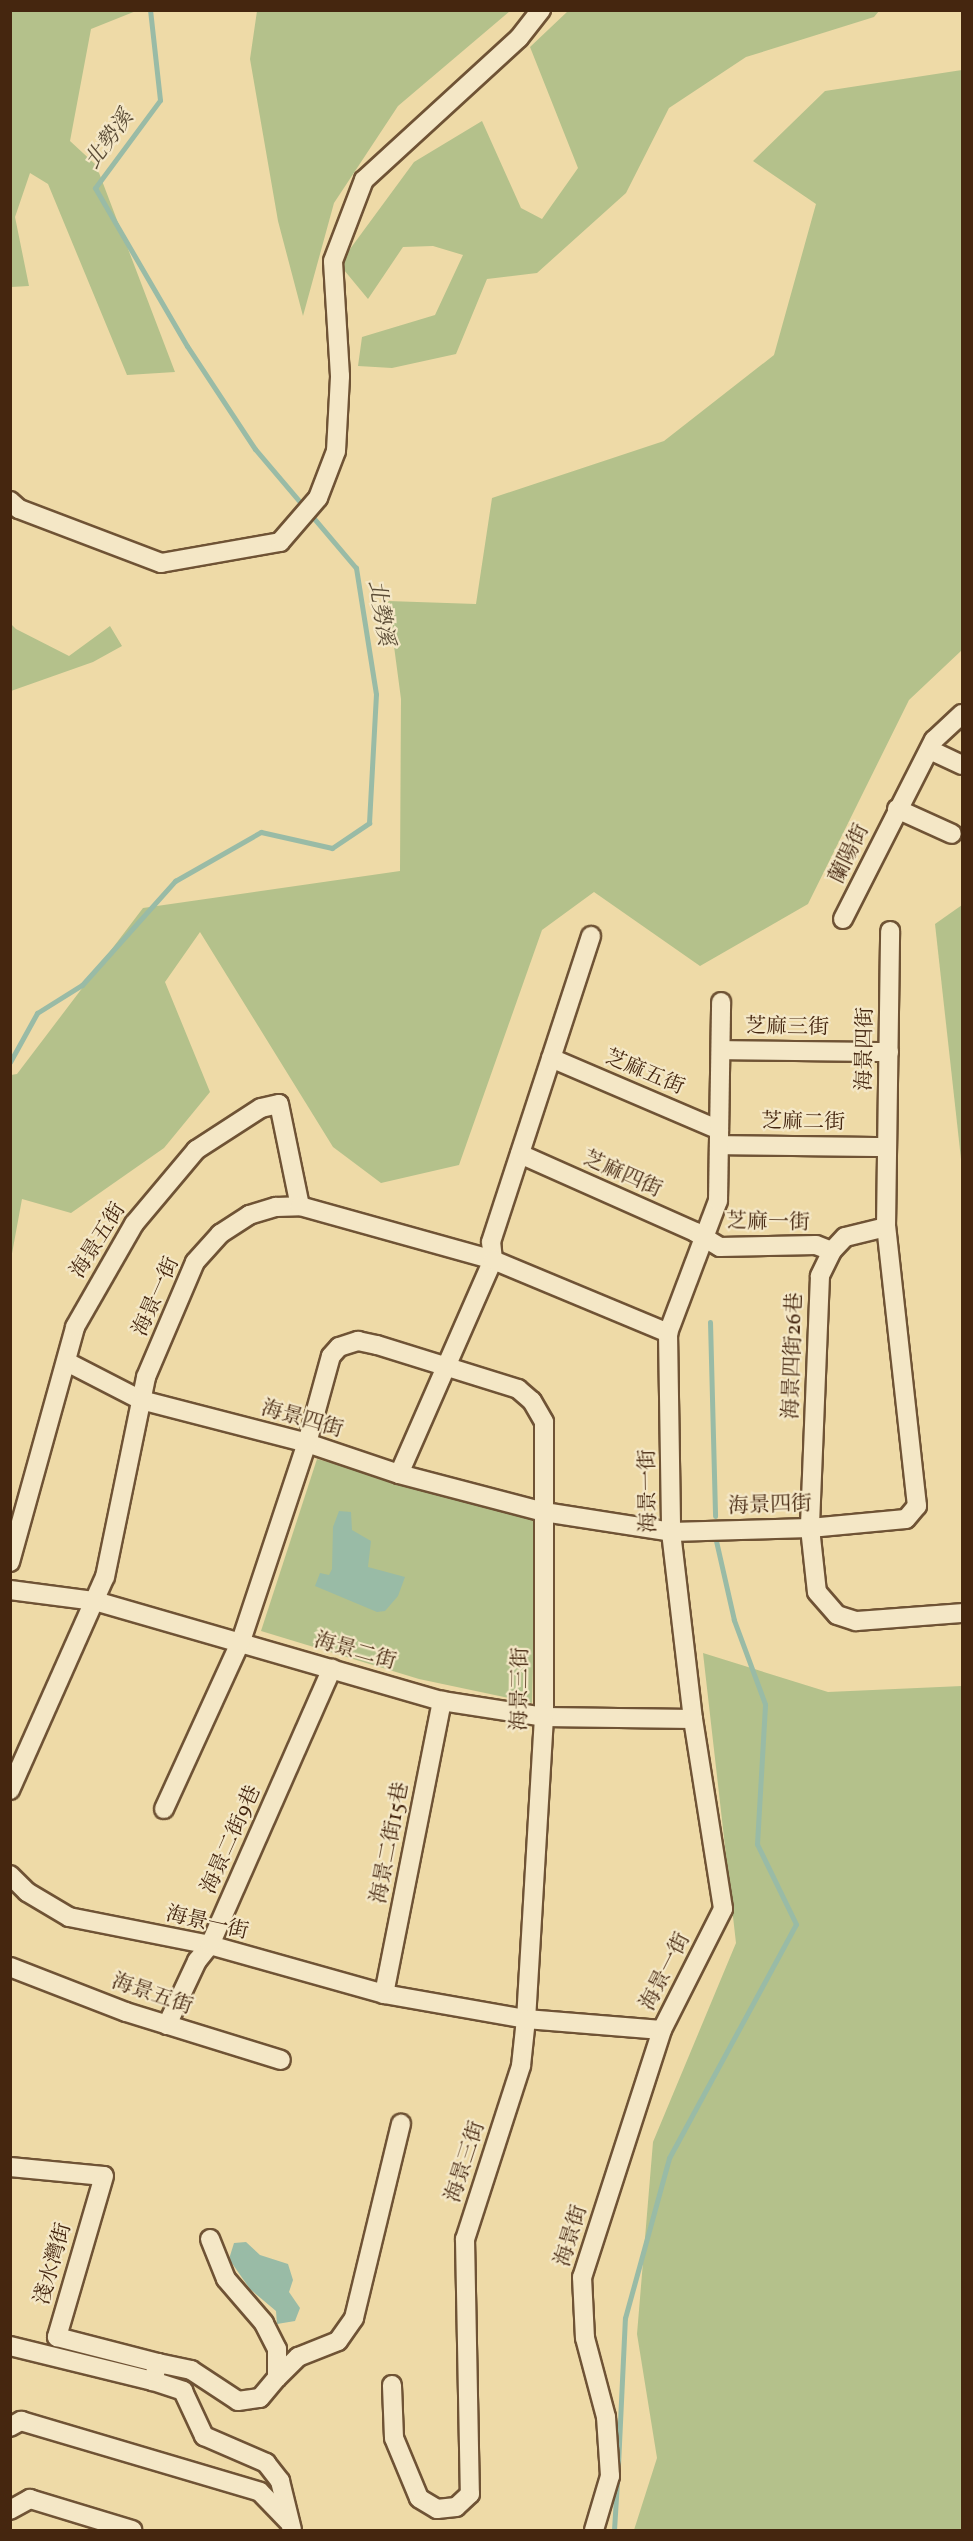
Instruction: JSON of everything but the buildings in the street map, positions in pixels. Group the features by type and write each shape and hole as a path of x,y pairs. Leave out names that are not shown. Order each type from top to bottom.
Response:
{"street":[{"path":"10,501 19,509 161,563 280,542 315,502 336,451 340,376 333,261 364,180 519,38 541,10"},
{"name":"蘭陽街","path":"843,919 934,740 963,714"},
{"path":"930,750 963,765"},
{"name":"蘭陽街","path":"897,809 952,834"},
{"name":"海景四街","path":"67,1362 141,1400 307,1443 399,1474 544,1512 671,1532 810,1528 906,1520 917,1506 886,1227 890,931"},
{"path":"399,1474 493,1260 491,1242 591,936"},
{"path":"669,1333 718,1201 721,1002"},
{"name":"芝麻三街","path":"721,1050 889,1052"},
{"name":"芝麻五街","path":"551,1058 719,1138"},
{"name":"海景五街","path":"10,1562 75,1327 134,1224 196,1150 261,1108 279,1104 300,1206"},
{"name":"芝麻二街","path":"719,1138 887,1147"},
{"name":"芝麻四街","path":"520,1154 694,1232 704,1239"},
{"name":"海景一街","path":"10,1790 105,1577 146,1377 195,1262 220,1234 249,1215 276,1207 300,1206 493,1260 669,1333 671,1532 693,1719 723,1909 662,2030 526,2019 384,1994 210,1945 69,1917 27,1892 10,1875"},
{"path":"832,1251 845,1237 886,1227"},
{"name":"芝麻一街","path":"704,1239 720,1247 816,1245 832,1251"},
{"name":"海景四街26巷","path":"832,1251 820,1276 810,1528 817,1592 837,1615 856,1621 963,1613"},
{"name":"海景三街","path":"164,1809 242,1641 307,1443 331,1356 339,1347 358,1341 518,1389 532,1401 544,1422 544,1717 526,2019 521,2066 465,2239 470,2494 456,2507 437,2509 419,2498 394,2438 392,2385"},
{"name":"海景二街","path":"10,1590 96,1601 242,1641 442,1701 544,1717 693,1719"},
{"name":"海景二街9巷","path":"167,2025 197,1961 210,1945 333,1669"},
{"name":"海景二街15巷","path":"384,1994 442,1701"},
{"name":"海景五街","path":"10,1967 167,2025 281,2061"},
{"name":"海景街","path":"594,2530 610,2476 606,2417 585,2337 582,2277 662,2030"},
{"path":"153,2381 158,2363 191,2370 238,2401 260,2398 298,2357 338,2341 354,2318 401,2124"},
{"name":"淺水灣街","path":"10,2168 104,2176 57,2337 158,2363"},
{"path":"210,2239 226,2279 264,2323 277,2349 277,2378"},
{"path":"10,2346 153,2381 183,2391 204,2436 266,2463 280,2481 291,2527"},
{"path":"10,2427 21,2421 260,2492 291,2527"},
{"path":"10,2510 30,2499 132,2530"}],"green space":[{"path":"11,10 136,11 91,29 70,141 96,165 175,372 127,375 48,184 30,173 15,217 29,286 11,287"},
{"path":"257,11 510,11 398,106 334,203 303,316 278,221 250,59"},
{"path":"568,11 879,11 874,17 746,57 669,108 626,193 537,273 487,279 456,354 392,368 358,366 362,337 435,315 463,255 433,246 403,247 368,299 339,264 414,162 482,121 521,208 542,219 578,168 530,47"},
{"path":"962,70 962,650 909,700 808,904 700,966 594,892 542,930 459,1165 381,1183 333,1147 200,932 165,982 210,1092 164,1148 71,1213 22,1199 11,1259 11,1075 17,1074 143,908 400,871 401,699 388,601 476,604 492,498 664,441 774,355 816,204 753,161 825,91"},
{"path":"10,623 16,629 69,656 110,626 122,646 93,662 11,691"},
{"path":"962,905 962,1168 935,924"},
{"path":"317,1459 537,1520 532,1703 419,1679 261,1631"},
{"path":"703,1653 828,1692 962,1686 962,2530 634,2530 657,2458 637,2334 653,2142 736,1943"}],"shaded area":[{"path":"339,1511 351,1512 352,1530 371,1541 368,1567 405,1577 398,1596 385,1611 377,1612 315,1586 320,1573 329,1575 332,1569 333,1527"},
{"path":"246,2242 260,2255 288,2264 293,2280 289,2292 300,2308 295,2321 277,2324 276,2311 250,2289 229,2259 234,2243"}],"waterway":[{"name":"北勢溪","path":"10,1062 37,1013 82,985 175,881 261,832 332,848 369,823 376,694 356,568 255,449 187,346 95,188 160,100 150,10"},
{"path":"710,1322 715,1516"},
{"path":"618,2465 625,2318 669,2158 796,1924 757,1844 765,1704 734,1620 716,1541"},
{"path":"614,2530 617,2481"}]}
